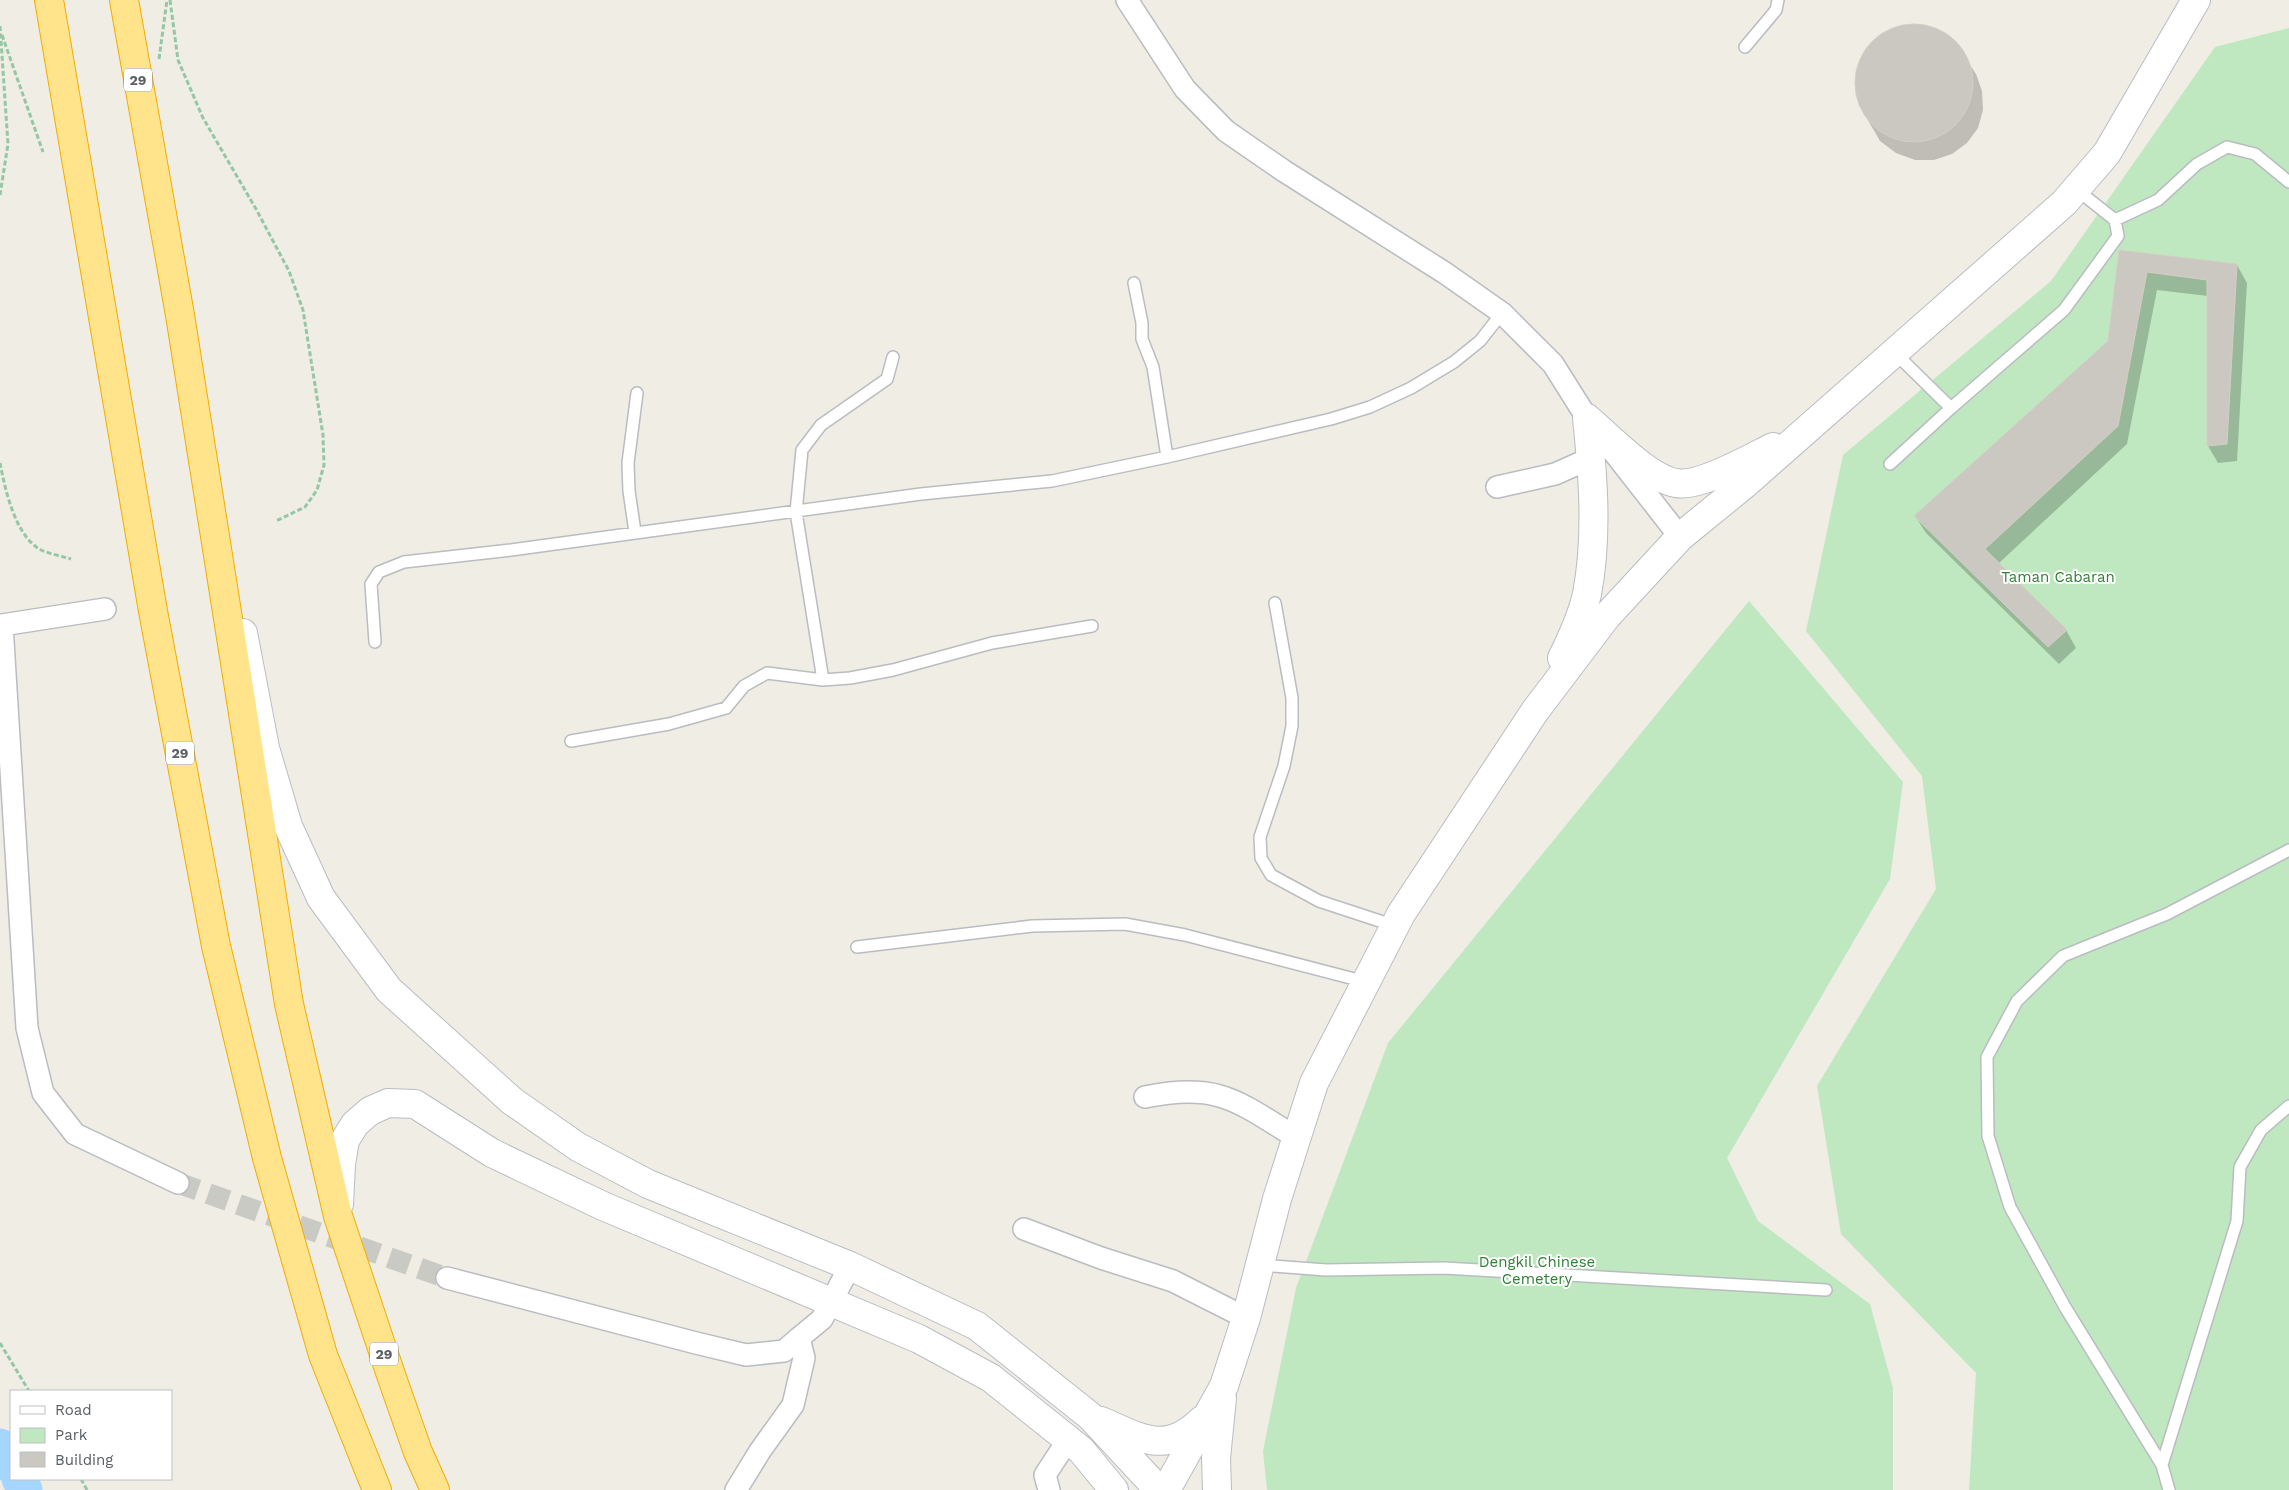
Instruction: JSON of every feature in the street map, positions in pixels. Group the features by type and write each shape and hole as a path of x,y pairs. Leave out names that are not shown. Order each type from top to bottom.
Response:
{"highway":[{"name":"29","path":"49,0 153,611 216,946 267,1158 323,1356 378,1490"},
{"name":"29","path":"124,0 180,315 289,1004 338,1216 391,1376 418,1452 434,1490"},
{"path":"144,0 156,81 152,160"}],"main road":[{"path":"1166,1490 1224,1386 1246,1318 1314,1083 1395,926 1535,710 1607,616 1680,537 2064,203 2107,153 2196,0"},
{"path":"180,315 266,748 288,826 321,898 389,990 512,1101 578,1147 648,1184 850,1266 977,1326 1090,1416 1159,1490"},
{"path":"1587,418 1650,471 1677,484 1702,480 1799,435"},
{"path":"1535,710 1573,635 1586,596 1592,555 1594,511 1587,418"},
{"path":"338,1216 341,1164 346,1140 355,1124 370,1111 388,1103 415,1104 492,1153 594,1202 833,1301 919,1339 991,1378 1080,1450 1114,1490"},
{"path":"1090,1416 1149,1442 1164,1442 1178,1438 1201,1421 1224,1386"},
{"path":"1217,1490 1216,1458 1224,1386"}],"street":[{"path":"1127,0 1185,89 1226,131 1284,171 1445,273 1502,313 1553,364 1587,418 1680,537"},
{"path":"1497,487 1555,474 1591,458"},
{"path":"105,609 1,625 27,1028 43,1093 75,1134 178,1183"},
{"path":"1145,1097 1172,1091 1191,1091 1230,1098 1297,1138"},
{"path":"1024,1229 1101,1258 1173,1281 1246,1318"},
{"path":"447,1278 696,1343 746,1354 784,1351 800,1338 822,1319 850,1266"},
{"path":"736,1490 760,1451 793,1405 804,1358 800,1338"},
{"path":"1049,1490 1045,1475 1068,1440"}],"lane":[{"path":"1746,48 1776,10 1778,0"},
{"path":"2115,220 2158,200 2197,164 2227,147 2255,154 2289,182"},
{"path":"1890,464 2064,310 2118,236 2115,220 2076,189"},
{"path":"1134,283 1142,323 1142,339 1152,367 1167,458"},
{"path":"375,642 371,584 379,572 404,562 511,550 921,494 1052,481 1167,458 1331,419 1370,407 1411,388 1454,362 1480,341 1502,313"},
{"path":"1894,352 1952,408"},
{"path":"823,680 796,512 802,450 820,426 887,379 893,357"},
{"path":"635,532 629,491 628,463 637,394"},
{"path":"1275,603 1292,698 1292,726 1284,766 1260,837 1261,858 1271,876 1319,901 1395,926"},
{"path":"570,741 669,724 726,708 744,686 767,674 823,680 850,678 894,670 992,642 1092,626"},
{"path":"2169,1490 2162,1465 2065,1308 2010,1207 1988,1136 1987,1057 2017,1001 2062,956 2167,914 2289,850"},
{"path":"857,947 1032,926 1126,924 1185,935 1366,982"},
{"path":"2162,1465 2237,1221 2240,1167 2261,1130 2289,1106"},
{"path":"1260,1265 1326,1270 1444,1268 1826,1290"}],"path":[{"path":"156,81 169,0"},
{"path":"169,0 178,60 196,102 203,118 289,271 303,310 323,435 324,465 317,490 305,507 276,521"},
{"path":"0,26 8,144 0,195"},
{"path":"0,32 43,152"},
{"path":"0,463 4,487 22,532 40,549 71,559"},
{"path":"0,1343 29,1390"}],"green space":[{"name":"Taman Cabaran","path":"2289,28 2289,1490 1969,1490 1976,1373 1841,1234 1817,1086 1936,889 1922,776 1806,631 1843,455 2051,281 2215,47"},
{"name":"Dengkil Chinese Cemetery","path":"1749,601 1903,782 1890,879 1727,1158 1758,1221 1870,1304 1893,1388 1893,1490 1267,1490 1263,1451 1296,1288 1388,1043"}],"building":[{"path":"1914,24 1937,28 1956,41 1969,60 1973,83 1969,106 1956,125 1937,138 1914,142 1891,138 1872,125 1859,106 1855,83 1859,60 1872,41 1891,28"},
{"path":"2119,250 2237,264 2227,444 2207,446 2207,280 2147,272 2118,426 1985,549 2067,630 2048,647 1914,516 2108,341"}],"waterway":[{"path":"0,1446 10,1464"},
{"path":"20,1480 25,1490"}],"tunnel":[{"path":"178,1183 447,1278"}]}
